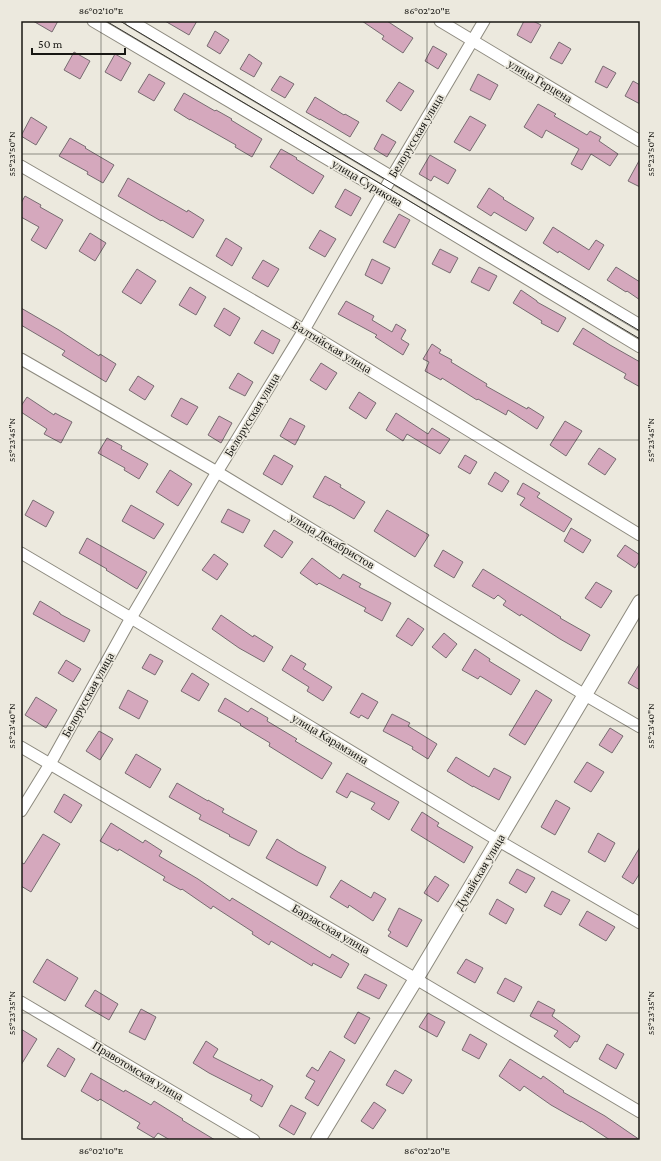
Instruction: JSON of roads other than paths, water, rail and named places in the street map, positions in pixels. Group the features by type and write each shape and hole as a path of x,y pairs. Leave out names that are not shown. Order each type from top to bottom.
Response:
{"street":[{"name":"улица Сурикова","path":"93,21 383,192 640,347"},
{"name":"улица Сурикова","path":"131,21 393,176 640,325"},
{"name":"улица Герцена","path":"440,21 640,141"},
{"name":"Белорусская улица","path":"21,811 50,764 132,618 217,472 304,330 484,21"},
{"name":"Балтийская улица","path":"21,166 304,330 640,535"},
{"name":"улица Декабристов","path":"21,359 217,472 640,727"},
{"name":"улица Карамзина","path":"21,553 132,618 499,841 640,923"},
{"name":"Дунайская улица","path":"318,1140 499,841 640,602"},
{"name":"Барзасская улица","path":"21,747 640,1112"},
{"name":"Правотомская улица","path":"21,1002 254,1140"}],"tram line":[{"path":"106,21 640,339"},
{"path":"120,21 640,331"}]}
